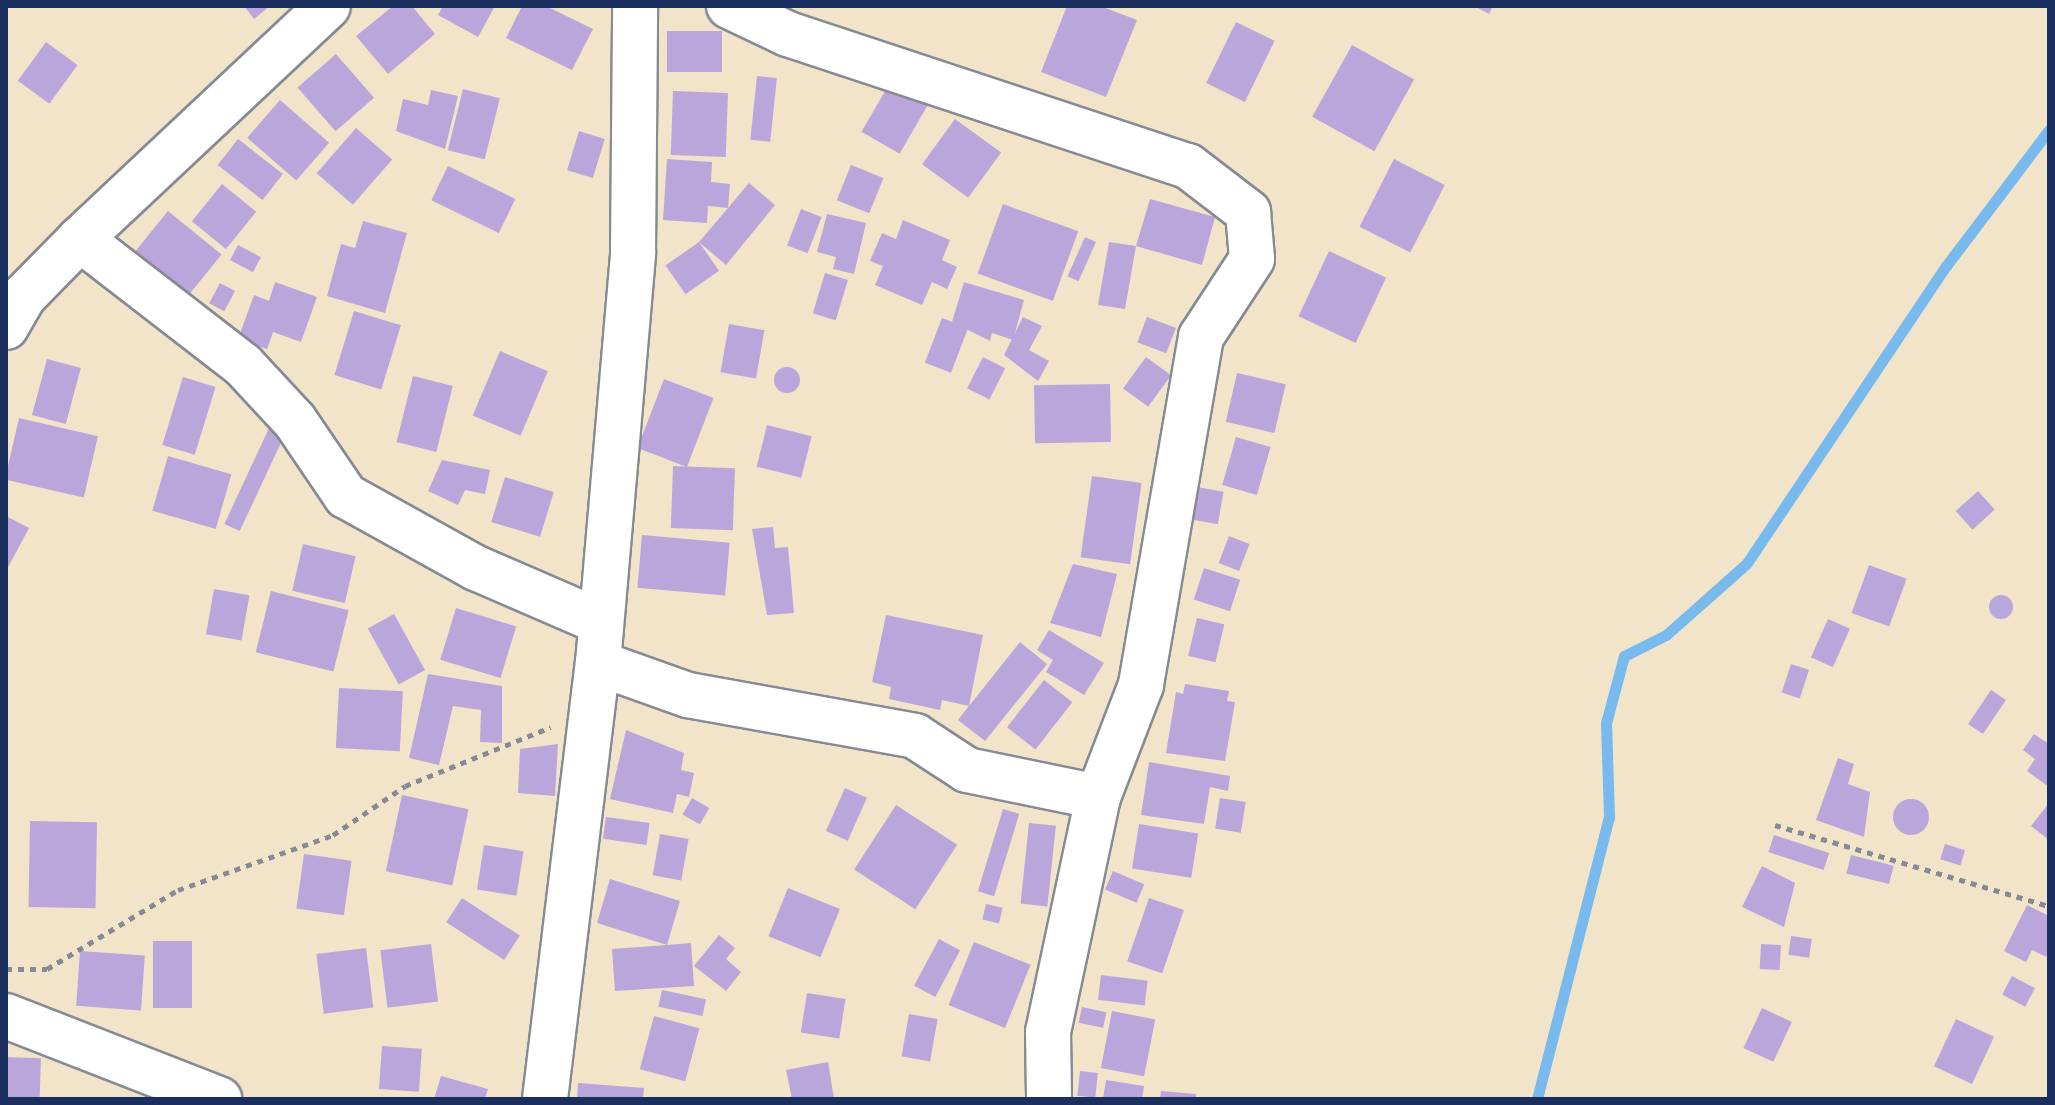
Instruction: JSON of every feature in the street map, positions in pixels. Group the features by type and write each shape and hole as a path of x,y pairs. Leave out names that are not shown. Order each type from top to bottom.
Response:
{"street":[{"path":"6,327 24,296 80,239 328,6"},
{"path":"545,1099 600,642 633,251 635,6"},
{"path":"729,6 788,34 1188,166 1248,212 1252,259 1201,337 1141,685 1098,797 1048,1032 1049,1099"},
{"path":"80,239 243,365 295,421 346,496 476,568 688,695 915,736 967,770 1098,797"},
{"path":"6,1016 219,1099"}],"path":[{"path":"6,969 47,969 178,890 333,835 405,786 483,759 593,707"},
{"path":"1775,825 2049,906"}],"building":[{"path":"244,6 270,6 254,19"},
{"path":"393,6 412,6 435,34 388,74 356,36"},
{"path":"443,6 495,6 478,37 438,15"},
{"path":"522,6 546,6 593,29 572,70 506,38"},
{"path":"1067,6 1100,6 1137,20 1106,97 1041,72"},
{"path":"1474,6 1493,6 1489,14"},
{"path":"1236,22 1275,41 1245,102 1206,83"},
{"path":"667,31 722,31 722,72 667,72"},
{"path":"46,42 78,65 49,104 18,81"},
{"path":"1352,45 1414,79 1374,151 1312,117"},
{"path":"336,54 374,98 336,131 298,87"},
{"path":"757,76 777,78 770,142 750,140"},
{"path":"892,79 930,101 900,154 862,132"},
{"path":"463,89 500,98 485,159 448,150"},
{"path":"431,90 458,96 445,149 396,131 403,99 428,105"},
{"path":"673,91 728,93 726,157 671,155"},
{"path":"280,100 329,143 296,180 247,138"},
{"path":"955,119 1001,153 968,198 922,164"},
{"path":"356,128 392,159 353,205 317,173"},
{"path":"579,131 605,139 593,178 567,170"},
{"path":"238,139 283,174 263,200 218,165"},
{"path":"667,159 712,162 711,182 730,184 728,208 708,206 707,223 663,220"},
{"path":"1394,159 1445,185 1410,253 1359,227"},
{"path":"851,165 883,178 869,213 837,200"},
{"path":"448,166 515,199 499,233 431,200"},
{"path":"749,183 775,205 726,265 699,242"},
{"path":"222,184 256,212 226,249 192,221"},
{"path":"1150,199 1215,217 1202,265 1136,246"},
{"path":"1003,204 1078,231 1053,301 978,274"},
{"path":"801,209 822,217 808,253 787,245"},
{"path":"168,211 222,254 188,296 135,252"},
{"path":"827,214 866,223 854,274 833,269 836,257 817,252"},
{"path":"903,220 950,240 942,260 957,267 947,289 932,282 922,305 875,285 883,266 870,261 882,233 896,239"},
{"path":"363,221 407,233 385,313 327,296 341,244 355,248"},
{"path":"1085,237 1096,242 1078,281 1068,276"},
{"path":"699,242 719,271 685,294 665,266"},
{"path":"1109,242 1136,246 1125,309 1098,305"},
{"path":"238,245 261,257 253,272 230,260"},
{"path":"1329,251 1386,278 1356,343 1299,316"},
{"path":"825,273 848,280 836,320 813,313"},
{"path":"275,282 317,297 301,342 273,332 267,349 238,339 254,295 269,301"},
{"path":"964,282 1024,300 1013,340 992,333 990,341 952,322"},
{"path":"220,283 235,291 224,311 209,303"},
{"path":"354,311 401,325 381,389 334,375"},
{"path":"1023,317 1042,326 1029,350 1049,361 1038,381 1004,355"},
{"path":"1147,317 1176,328 1166,353 1137,342"},
{"path":"942,318 968,328 951,373 925,363"},
{"path":"729,324 764,330 756,379 720,372"},
{"path":"500,351 548,371 521,436 473,415"},
{"path":"983,357 1005,368 989,400 967,388"},
{"path":"1146,357 1171,375 1148,407 1123,389"},
{"path":"47,359 81,368 66,424 32,415"},
{"path":"787,367 796,371 800,380 796,389 787,393 778,389 774,380 778,371"},
{"path":"1237,373 1286,384 1274,433 1226,422"},
{"path":"413,376 453,386 436,452 397,442"},
{"path":"183,377 216,387 195,455 162,445"},
{"path":"664,379 713,398 687,467 637,448"},
{"path":"1110,384 1111,442 1035,443 1034,385"},
{"path":"19,418 98,436 84,498 6,480"},
{"path":"767,425 812,436 801,478 757,467"},
{"path":"270,426 285,433 240,531 224,524"},
{"path":"1236,437 1271,447 1257,495 1222,485"},
{"path":"168,456 231,474 216,529 152,511"},
{"path":"442,460 490,470 485,494 465,490 458,505 428,491"},
{"path":"673,466 735,468 733,530 671,528"},
{"path":"1092,476 1142,483 1130,564 1081,557"},
{"path":"505,477 554,492 540,537 491,522"},
{"path":"1197,487 1224,492 1218,524 1191,519"},
{"path":"1978,491 1995,510 1972,530 1956,511"},
{"path":"6,516 29,528 6,571"},
{"path":"773,527 775,548 788,547 794,613 767,615 752,529"},
{"path":"642,535 730,543 725,595 637,588"},
{"path":"1229,536 1250,544 1239,571 1219,563"},
{"path":"303,544 356,556 345,603 292,591"},
{"path":"1073,564 1117,574 1101,637 1050,623"},
{"path":"1869,565 1907,579 1889,627 1852,613"},
{"path":"1204,568 1240,580 1230,611 1194,599"},
{"path":"214,589 249,595 241,641 206,634"},
{"path":"271,591 349,610 333,671 256,652"},
{"path":"2001,595 2012,602 2013,607 2006,618 2001,619 1990,612 1989,607 1996,596"},
{"path":"456,608 516,626 500,678 440,660"},
{"path":"394,614 425,670 399,685 368,629"},
{"path":"886,615 983,635 969,706 942,700 940,710 889,699 891,687 872,682"},
{"path":"1197,618 1224,624 1216,662 1188,656"},
{"path":"1828,619 1850,629 1833,667 1811,657"},
{"path":"1049,630 1104,663 1084,695 1046,672 1053,660 1037,650"},
{"path":"1020,642 1047,664 985,741 958,720"},
{"path":"1791,664 1809,670 1800,698 1782,693"},
{"path":"428,674 502,686 502,743 480,742 481,710 453,706 439,765 409,758"},
{"path":"1044,680 1072,702 1035,749 1007,727"},
{"path":"1185,684 1229,691 1227,701 1235,702 1225,761 1166,753 1176,692 1183,694"},
{"path":"339,688 403,691 400,751 336,748"},
{"path":"1991,690 2006,700 1983,734 1968,724"},
{"path":"626,730 684,753 681,770 694,773 689,797 677,794 673,813 610,799"},
{"path":"2034,734 2049,744 2049,787 2027,771 2035,759 2023,750"},
{"path":"558,744 555,796 518,793 520,749"},
{"path":"1838,758 1854,764 1848,784 1870,792 1864,837 1816,820"},
{"path":"1149,762 1230,776 1228,791 1210,787 1204,824 1141,815"},
{"path":"845,788 867,798 848,841 826,831"},
{"path":"402,795 469,809 452,885 386,871"},
{"path":"692,798 709,808 700,824 682,814"},
{"path":"1220,798 1246,802 1241,833 1215,829"},
{"path":"1911,799 1924,804 1929,817 1924,830 1911,835 1898,830 1893,817 1898,804"},
{"path":"2049,803 2049,840 2031,826"},
{"path":"896,805 957,845 915,909 854,870"},
{"path":"1003,809 1019,814 994,896 978,891"},
{"path":"606,817 650,823 647,845 603,839"},
{"path":"30,821 97,822 95,908 28,907"},
{"path":"1029,823 1056,826 1047,906 1021,904"},
{"path":"1139,824 1198,833 1191,878 1132,868"},
{"path":"660,834 689,839 681,880 653,875"},
{"path":"1774,835 1829,853 1824,870 1768,852"},
{"path":"1945,844 1965,850 1960,865 1940,859"},
{"path":"484,845 524,851 516,896 477,889"},
{"path":"304,854 352,861 344,915 296,908"},
{"path":"1851,855 1894,866 1889,884 1846,873"},
{"path":"1762,866 1795,883 1784,927 1742,907"},
{"path":"1113,871 1144,884 1136,903 1105,889"},
{"path":"610,879 680,901 667,945 597,923"},
{"path":"788,888 840,909 820,957 769,936"},
{"path":"462,898 520,936 504,960 446,922"},
{"path":"1149,898 1184,910 1162,973 1127,961"},
{"path":"986,904 1003,908 999,923 982,920"},
{"path":"2027,905 2049,916 2049,951 2046,957 2032,950 2026,962 2004,951"},
{"path":"719,935 735,948 726,959 741,972 726,991 694,966"},
{"path":"1791,936 1812,939 1809,958 1788,955"},
{"path":"939,939 960,950 935,997 914,986"},
{"path":"153,941 192,941 192,1008 153,1008"},
{"path":"974,942 1031,965 1005,1028 949,1005"},
{"path":"691,943 694,986 615,991 612,949"},
{"path":"431,944 438,1002 387,1008 380,950"},
{"path":"1761,944 1781,945 1780,970 1760,969"},
{"path":"366,948 373,1008 324,1014 316,954"},
{"path":"80,951 145,956 141,1010 76,1006"},
{"path":"1101,975 1148,981 1145,1006 1098,1000"},
{"path":"2012,976 2035,988 2025,1007 2002,995"},
{"path":"662,990 706,999 702,1016 658,1007"},
{"path":"807,993 846,999 839,1039 801,1033"},
{"path":"1082,1007 1106,1012 1103,1028 1079,1023"},
{"path":"1762,1008 1792,1022 1773,1062 1743,1048"},
{"path":"1112,1011 1155,1019 1144,1076 1101,1068"},
{"path":"909,1014 938,1019 930,1061 902,1056"},
{"path":"654,1016 699,1028 685,1081 640,1069"},
{"path":"1956,1019 1994,1037 1972,1084 1934,1066"},
{"path":"382,1046 422,1049 419,1092 379,1089"},
{"path":"6,1057 41,1058 40,1099 6,1099"},
{"path":"828,1062 834,1099 792,1099 786,1070"},
{"path":"1080,1071 1098,1073 1095,1098 1077,1096"},
{"path":"441,1076 488,1089 485,1099 434,1099"},
{"path":"1106,1080 1144,1086 1142,1099 1103,1099"},
{"path":"578,1083 644,1088 643,1099 577,1099"},
{"path":"1161,1091 1196,1094 1196,1099 1160,1099"}],"waterway":[{"path":"1537,1099 1609,817 1606,723 1624,656 1666,635 1747,563 1946,266 2049,130"}]}
